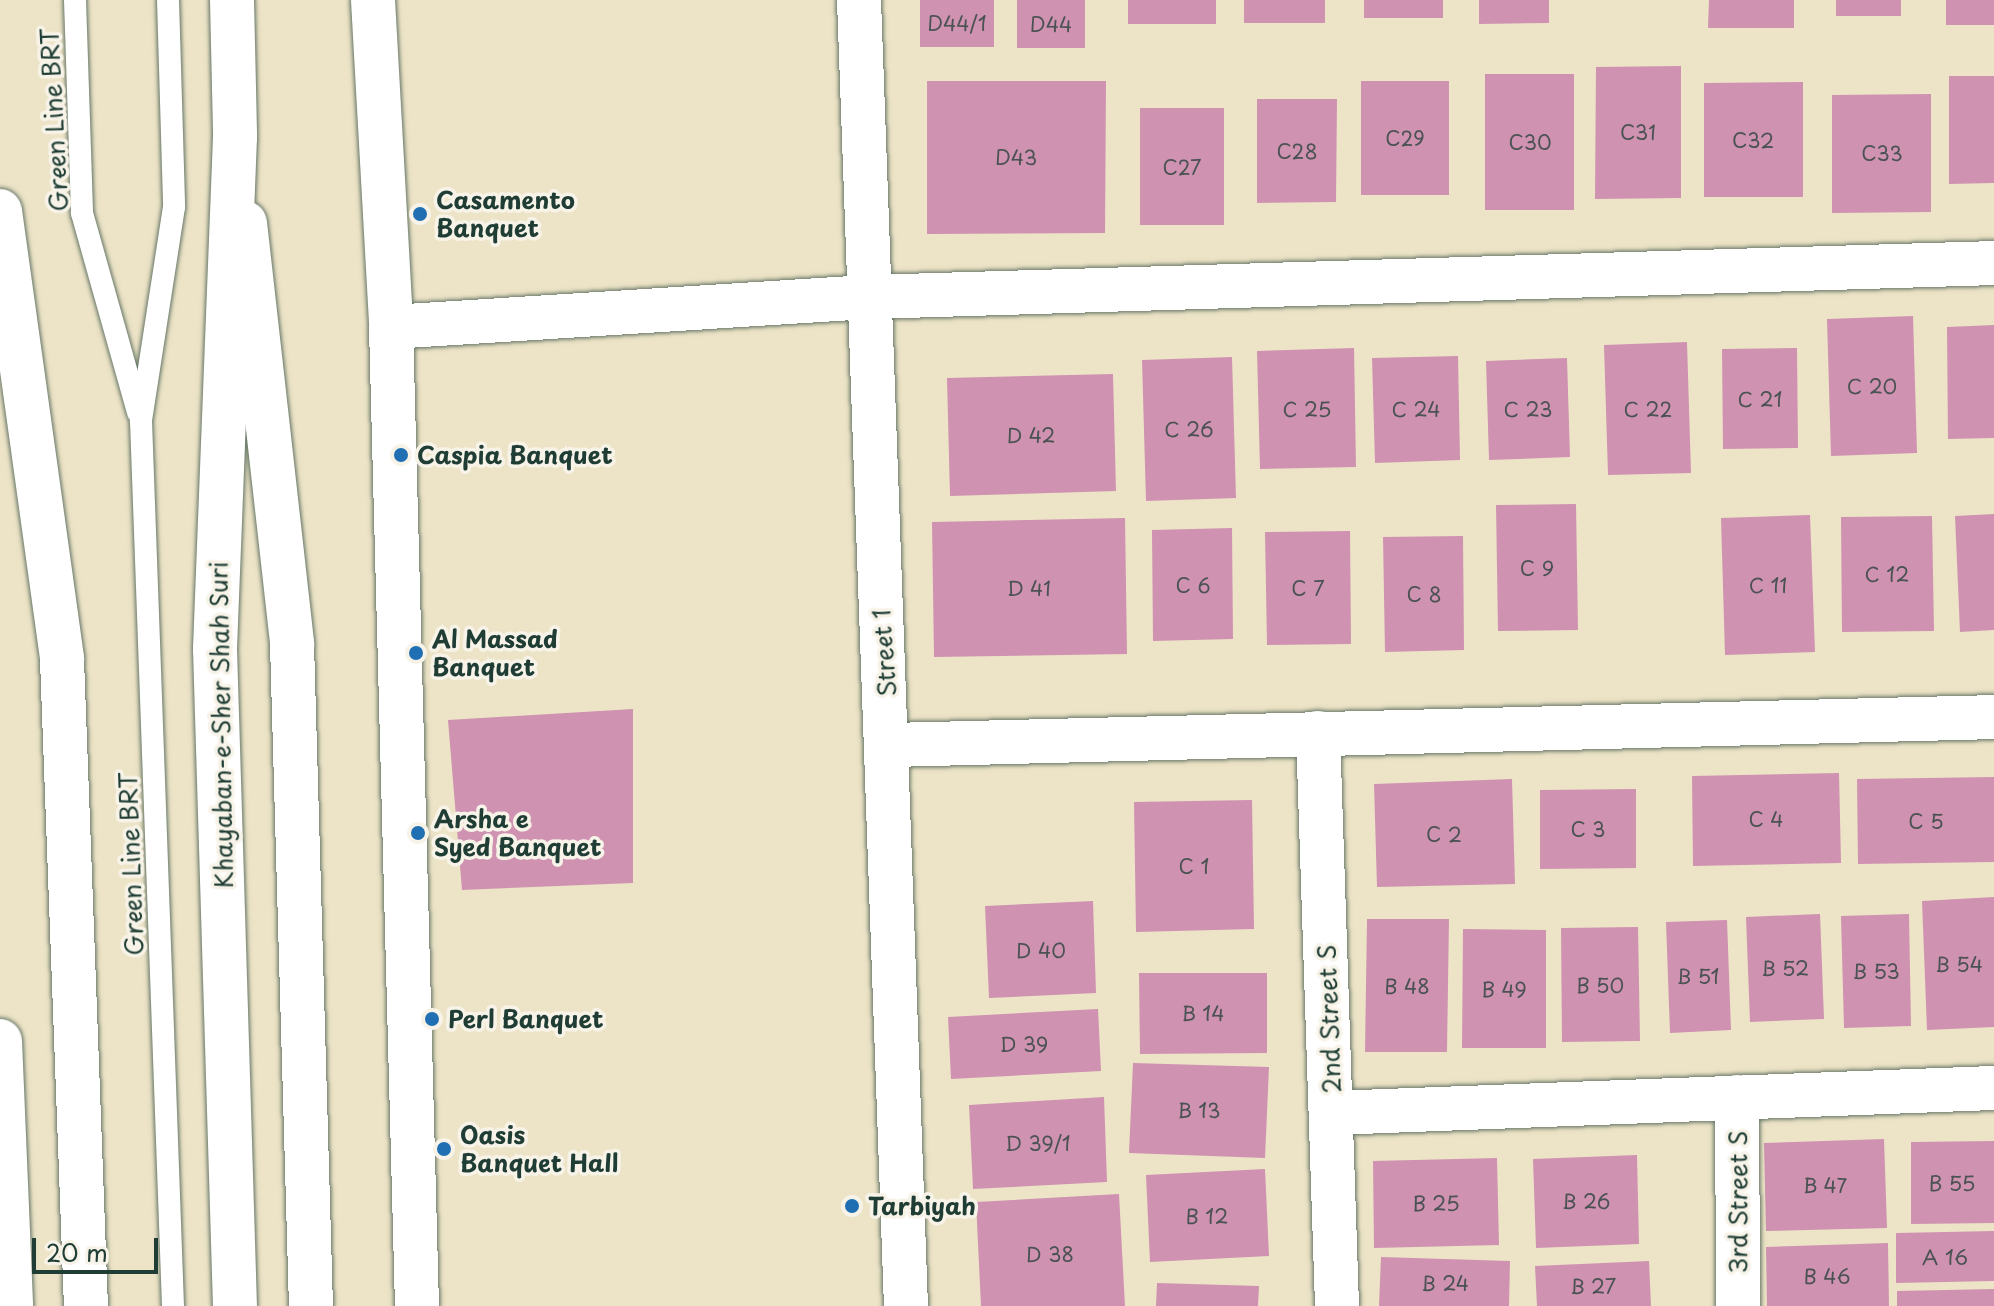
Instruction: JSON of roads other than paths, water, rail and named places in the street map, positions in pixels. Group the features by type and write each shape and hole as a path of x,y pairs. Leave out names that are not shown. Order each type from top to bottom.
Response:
{"street":[{"name":"Khayaban-e-Sher Shah Suri","path":"232,0 235,137 215,649 235,1306"},
{"path":"373,0 391,327 417,1306"},
{"name":"Street 1","path":"859,0 891,745 906,1306"},
{"path":"235,137 292,644 311,1306"},
{"path":"0,211 62,659 86,1306"},
{"path":"391,327 870,297 1994,263"},
{"path":"891,745 1994,717"},
{"name":"2nd Street S","path":"1318,733 1337,1306"},
{"path":"0,1041 11,1306"},
{"path":"1333,1113 1994,1088"},
{"name":"3rd Street S","path":"1737,1097 1738,1306"}],"lane":[{"name":"Green Line BRT","path":"75,0 82,213 141,421"},
{"name":"Green Line BRT","path":"168,0 174,207 141,421 173,1306"}],"place":[{"name":"Casamento Banquet","path":"420,214"},
{"name":"Caspia Banquet","path":"401,455"},
{"name":"Al Massad Banquet","path":"416,653"},
{"name":"Arsha e Syed Banquet","path":"418,833"},
{"name":"Perl Banquet","path":"432,1019"},
{"name":"Oasis Banquet Hall","path":"444,1149"},
{"name":"Tarbiyah","path":"852,1206"}]}
